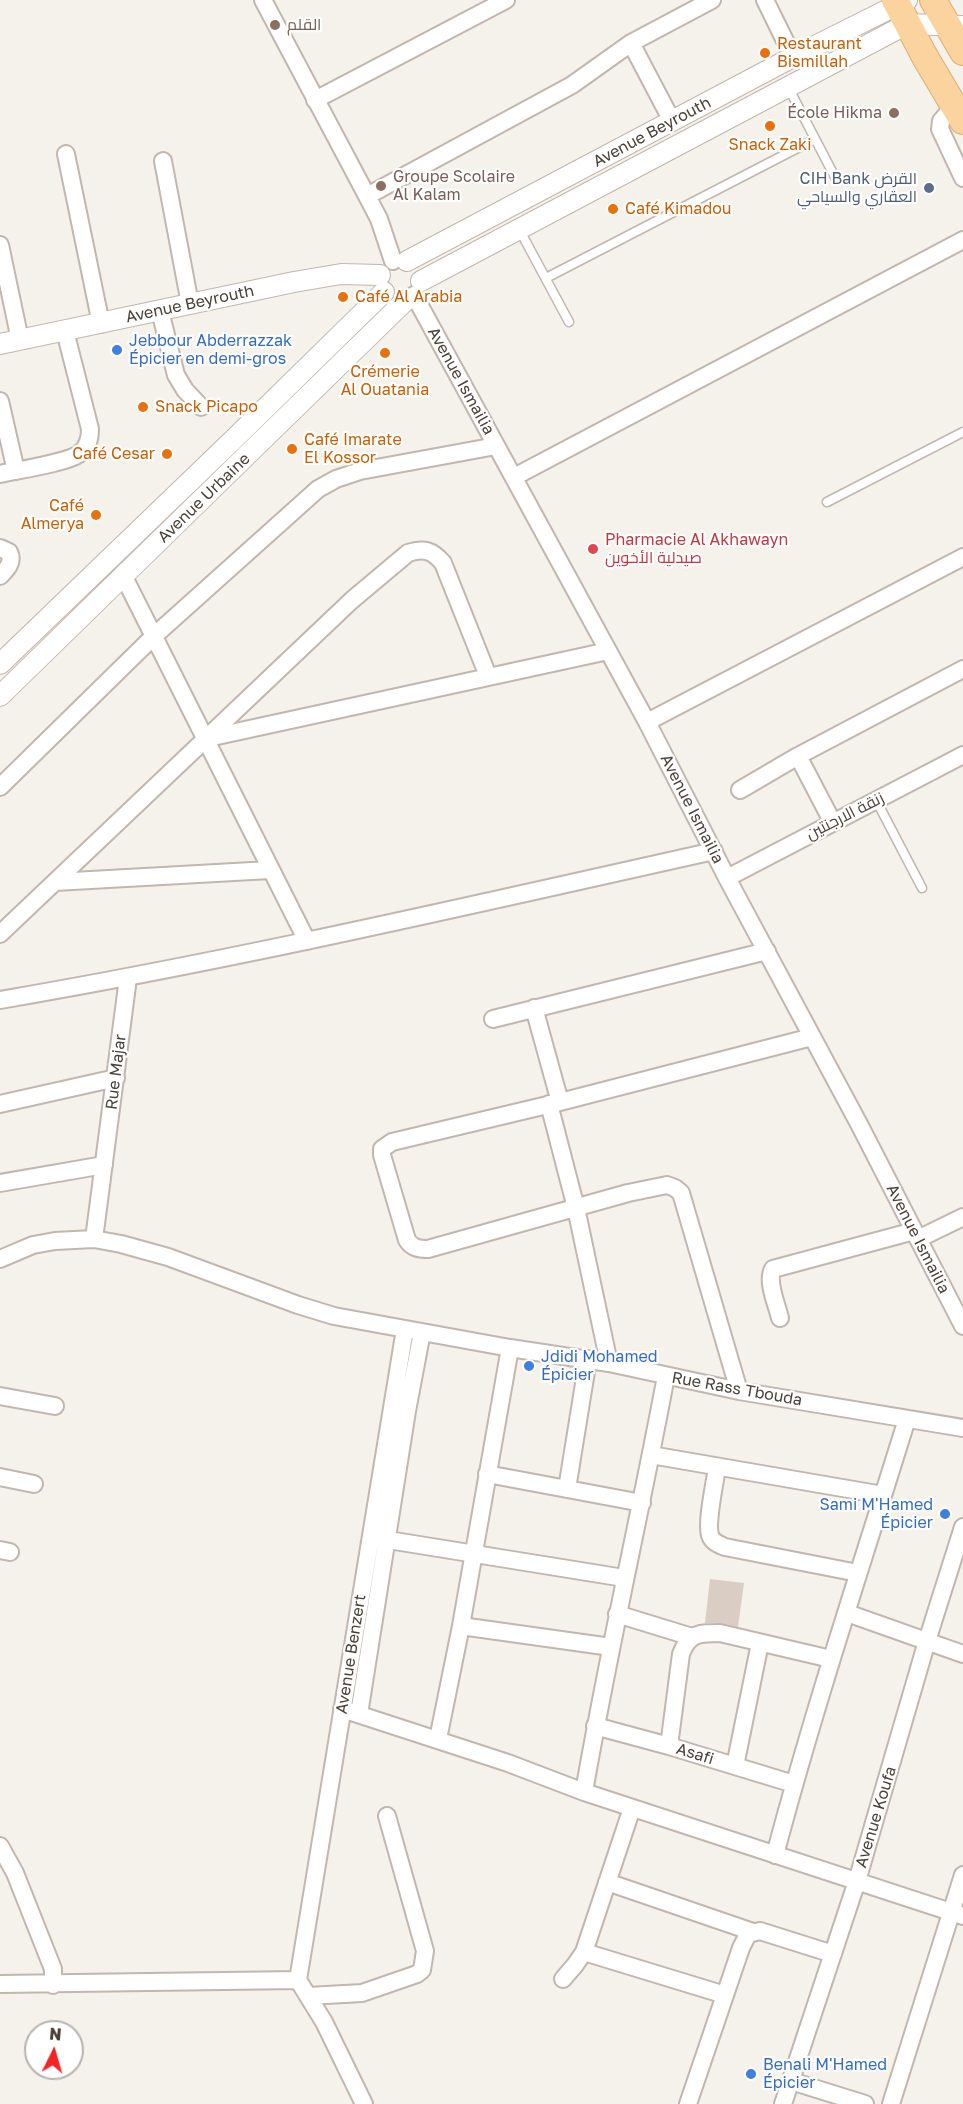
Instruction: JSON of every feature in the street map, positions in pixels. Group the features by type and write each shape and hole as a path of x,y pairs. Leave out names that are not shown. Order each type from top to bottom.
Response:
{"main road":[{"path":"933,0 955,25 963,52"},
{"path":"902,7 959,114"}],"street":[{"path":"264,0 400,261 417,269 414,292 394,299 382,284 383,269 400,261"},
{"path":"315,100 506,0"},
{"path":"367,196 572,85 631,43 712,0"},
{"path":"765,0 793,57"},
{"path":"902,7 955,25"},
{"name":"Avenue Beyrouth","path":"400,261 793,57 902,7"},
{"name":"Avenue Beyrouth","path":"414,292 519,228 788,87 902,7"},
{"path":"631,43 672,121"},
{"path":"959,114 941,121 940,129 963,178"},
{"path":"66,154 101,324"},
{"path":"162,161 190,304"},
{"path":"514,477 963,240"},
{"path":"0,245 20,340"},
{"name":"Avenue Beyrouth","path":"0,344 341,274 382,284"},
{"name":"Avenue Urbaine","path":"0,664 227,446 382,284"},
{"name":"Avenue Ismailia","path":"414,292 647,722 727,878 860,1124 963,1326"},
{"name":"Avenue Urbaine","path":"0,696 414,292"},
{"path":"159,311 179,383 201,407"},
{"path":"0,401 8,472 72,458 85,449 90,429 65,331"},
{"path":"0,787 154,636 318,489 336,479 360,471 496,446"},
{"path":"0,548 9,552 11,556 10,565 0,576"},
{"path":"0,934 352,600 399,560 418,550 429,550 437,555 443,563 488,676"},
{"path":"647,722 963,557"},
{"path":"123,575 307,942"},
{"path":"206,739 608,651"},
{"path":"740,790 798,756 963,669"},
{"name":"زنقة الارجنتين","path":"727,878 963,755"},
{"path":"798,756 833,823"},
{"path":"0,1000 128,978 307,942 714,851"},
{"path":"55,882 270,870"},
{"path":"493,1019 767,951"},
{"name":"Rue Majar","path":"94,1239 128,978"},
{"path":"534,1008 609,1363"},
{"path":"739,1391 681,1193 675,1188 667,1185 628,1193 428,1249 420,1249 410,1245 407,1240 382,1149 392,1142 812,1037"},
{"path":"0,1104 116,1078"},
{"path":"0,1183 104,1165"},
{"path":"780,1318 770,1275 773,1269 916,1235 963,1217"},
{"name":"Rue Rass Tbouda","path":"0,1259 33,1245 55,1241 94,1239 168,1257 325,1313 510,1348 588,1359 739,1391 963,1428"},
{"name":"Avenue Benzert","path":"359,1714 378,1539 405,1329"},
{"name":"Avenue Benzert","path":"298,1980 342,1708 422,1332"},
{"path":"438,1739 461,1626 510,1348"},
{"path":"567,1489 588,1359"},
{"path":"584,1792 624,1578 642,1503 666,1376"},
{"path":"0,1396 55,1406"},
{"path":"775,1855 831,1659 907,1419"},
{"path":"651,1455 883,1495"},
{"path":"717,1467 709,1523 709,1534 713,1542 858,1573"},
{"path":"487,1474 642,1503"},
{"path":"0,1477 33,1484"},
{"name":"Avenue Koufa","path":"783,2104 857,1881 963,1527"},
{"path":"378,1539 624,1578"},
{"path":"847,1613 963,1654"},
{"path":"617,1614 692,1637"},
{"path":"461,1626 611,1647"},
{"path":"669,1746 681,1654 685,1643 692,1637 702,1633 720,1633 831,1659"},
{"path":"735,1766 760,1642"},
{"path":"342,1708 508,1763 584,1792 957,1914"},
{"name":"Asafi","path":"595,1726 794,1784"},
{"path":"563,1979 584,1952 632,1808"},
{"path":"308,1995 362,1993 417,1974 422,1970 425,1951 387,1816"},
{"path":"0,1846 15,1873 49,1958 53,1969 53,1984"},
{"path":"891,2104 957,1914 963,1875"},
{"path":"607,1882 753,1932 760,1931 833,1954"},
{"path":"688,2104 744,1939 753,1932"},
{"path":"584,1952 725,1995"},
{"path":"0,1984 298,1980 324,2022 364,2104"},
{"path":"791,2081 865,2104"}],"lane":[{"path":"788,87 837,179"},
{"path":"546,278 815,139"},
{"path":"519,228 569,322"},
{"path":"827,502 963,432"},
{"path":"876,800 922,888"}],"building":[{"path":"710,1579 744,1583 738,1627 720,1623 705,1623"}],"place":[{"name":"القلم","path":"275,25"},
{"name":"Restaurant Bismillah","path":"765,53"},
{"name":"École Hikma","path":"894,113"},
{"name":"Snack Zaki","path":"770,126"},
{"name":"Groupe Scolaire Al Kalam","path":"381,186"},
{"name":"CIH Bank القرض العقاري والسياحي","path":"929,188"},
{"name":"Café Kimadou","path":"613,209"},
{"name":"Café Al Arabia","path":"343,297"},
{"name":"Jebbour Abderrazzak Épicier en demi-gros","path":"117,350"},
{"name":"Crémerie Al Ouatania","path":"385,353"},
{"name":"Snack Picapo","path":"143,407"},
{"name":"Café Imarate El Kossor","path":"292,449"},
{"name":"Café Cesar","path":"167,454"},
{"name":"Café Almerya","path":"96,515"},
{"name":"Pharmacie Al Akhawayn صيدلية الأخوين","path":"593,549"},
{"name":"Jdidi Mohamed Épicier","path":"529,1366"},
{"name":"Sami M'Hamed Épicier","path":"945,1514"},
{"name":"Benali M'Hamed Épicier","path":"751,2074"}]}
